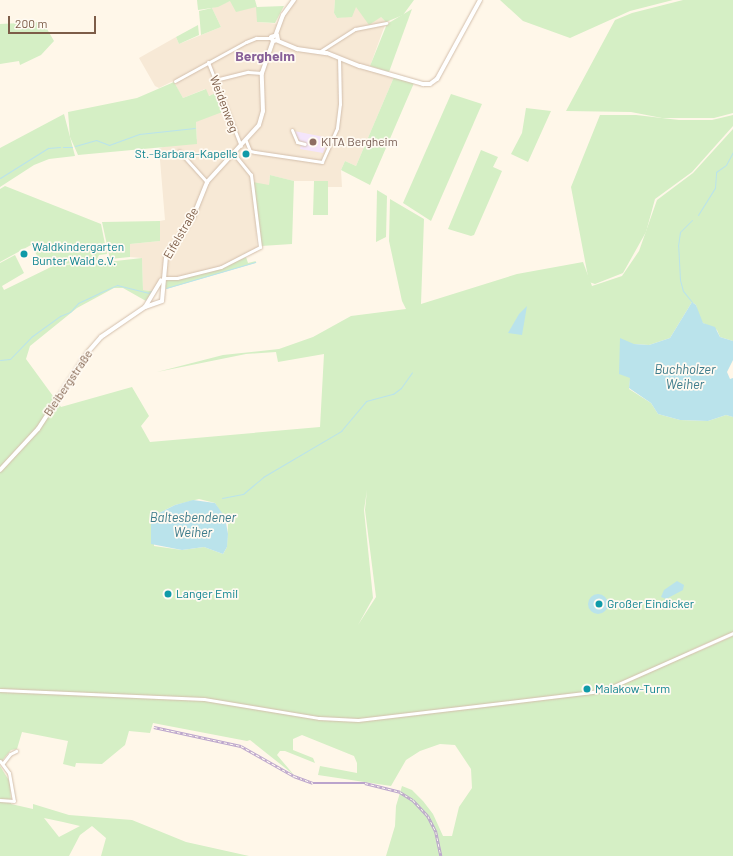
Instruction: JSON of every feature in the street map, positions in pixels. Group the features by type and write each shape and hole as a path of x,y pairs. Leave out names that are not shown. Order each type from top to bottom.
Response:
{"street":[{"path":"273,41 283,15 294,0"},
{"path":"175,81 251,40 273,41 298,49 319,52 396,77 430,84 437,78 480,0"},
{"path":"319,52 355,29 386,23"},
{"path":"273,41 279,36 276,34"},
{"name":"Eifelstraße","path":"162,278 166,257 193,217 208,182 246,141 262,119 262,73 273,41"},
{"path":"246,141 250,151 322,162 337,128 340,104 339,58"},
{"name":"Weidenweg","path":"208,62 241,146"},
{"path":"215,80 248,72 262,73"},
{"path":"292,130 297,142 305,144"},
{"path":"179,151 208,182"},
{"path":"152,299 153,305 162,301 164,292 162,278 177,278 221,267 260,247 251,175 233,154"},
{"name":"Bleibergstraße","path":"0,470 38,428 88,352 101,337 145,306 152,299 158,290 162,278"},
{"path":"158,290 164,292"},
{"name":"Bleibergstraße","path":"145,306 153,305"},
{"path":"0,690 204,699 319,718 358,720 607,689 733,633"},
{"path":"0,800 14,801 13,784 2,762 10,754 16,751"}],"shaded area":[{"name":"Bergheim","path":"296,0 335,0 334,13 337,18 345,17 356,6 381,17 386,22 369,69 394,77 356,166 345,161 341,170 342,187 328,187 328,181 294,181 270,175 269,185 255,204 257,252 221,267 164,281 161,286 151,291 143,290 142,258 130,257 130,244 160,241 160,221 165,220 159,148 197,139 196,122 218,93 208,96 205,89 183,98 173,81 159,88 155,86 139,58 176,37 179,44 221,27 212,8 230,1 257,7 257,22 281,24 288,9"},
{"name":"KITA Bergheim","path":"294,131 329,138 323,153 300,149 301,144"}],"green space":[{"path":"197,0 255,0 257,7 284,6 275,23 257,22 256,7 236,12 230,1 218,7 198,10"},
{"path":"335,0 414,0 403,15 386,22 381,17 369,25 356,7 352,17 337,18 334,13"},
{"path":"500,0 673,0 630,11 570,38 523,21"},
{"path":"683,0 733,0 733,113 714,118 662,118 631,112 566,111 615,20 632,13"},
{"path":"212,8 221,27 201,35 199,11"},
{"path":"412,9 389,72 370,66 387,24"},
{"path":"43,22 54,41 41,55 20,65 19,61 0,64 0,24"},
{"path":"198,25 199,35 179,44 176,37"},
{"path":"394,77 414,83 370,185 341,170 345,161 356,166"},
{"path":"174,82 183,98 206,89 209,96 218,92 225,111 196,122 197,144 78,155 70,137 68,112 137,98"},
{"path":"451,94 482,104 431,221 403,203"},
{"path":"526,108 551,111 528,162 511,154 522,133"},
{"path":"64,114 75,156 49,159 34,165 0,187 0,148"},
{"path":"600,115 636,115 679,120 712,120 733,115 733,126 692,172 655,199 646,232 623,273 595,284 589,282 571,187"},
{"path":"733,129 733,341 720,337 717,330 703,323 699,319 696,305 692,302 670,338 649,345 634,344 629,389 651,403 658,414 680,420 708,421 726,415 733,417 733,632 689,651 692,654 733,636 733,856 386,856 395,826 396,806 402,786 412,790 423,801 433,814 443,836 452,836 459,807 472,788 471,769 455,745 440,744 420,751 406,760 391,786 318,775 320,766 357,773 357,763 354,756 302,735 293,739 293,750 313,758 315,763 285,751 280,751 277,755 294,775 250,740 247,741 153,723 150,733 129,731 125,745 102,764 76,763 75,767 63,764 68,741 22,732 17,749 11,750 0,763 0,263 15,255 24,273 2,286 4,290 55,265 89,264 142,258 143,290 151,291 156,288 146,301 123,288 114,288 77,308 30,346 26,359 61,407 132,387 149,416 141,426 150,442 320,427 324,354 278,362 276,352 246,354 157,372 223,355 279,349 313,337 351,316 406,309 402,301 389,241 390,199 424,219 421,304 517,274 583,262 592,286 622,276 639,251 657,200 693,173","holes":["367,490 365,510 376,597 358,625 373,598 364,510","199,499 215,503 228,524 227,547 223,554 204,547 182,550 154,546 153,519 155,515 175,505"]},
{"path":"481,150 498,157 493,167 502,171 474,235 471,236 448,229"},
{"path":"270,175 294,181 292,244 261,246 253,182 269,185"},
{"path":"314,181 328,181 328,215 313,215"},
{"path":"5,186 101,224 107,254 99,255 96,261 43,266 31,245 0,262 0,189"},
{"path":"377,190 387,196 386,237 376,242"},
{"path":"160,221 160,241 130,244 130,257 110,259 102,222"},
{"path":"246,257 248,263 256,261 255,263 166,289 164,284 167,280 221,267"},
{"path":"0,766 10,782 11,804 33,809 33,804 69,815 132,820 186,842 249,856 101,856 106,838 92,826 80,835 69,856 0,856","holes":["44,818 80,826 59,837"]}],"water":[{"name":"Buchholzer Weiher","path":"692,302 696,305 703,323 715,327 720,337 733,341 733,360 727,372 730,379 733,378 733,417 726,415 708,421 680,420 658,414 651,403 629,388 630,378 619,374 620,338 634,344 649,345 670,338"},
{"path":"527,306 522,335 508,333 519,314"},
{"name":"Baltesbendener Weiher","path":"193,500 215,503 225,517 228,534 227,547 223,554 204,547 182,550 151,544 151,521 155,515 175,505"},
{"path":"677,581 684,585 683,590 666,599 661,597 664,590"},
{"path":"598,594 605,597 608,604 605,611 598,614 591,611 588,604 591,597"}],"waterway":[{"path":"75,146 96,140 109,145 139,134 195,128"},
{"path":"0,178 48,148 60,147"},
{"path":"63,147 72,147"},
{"path":"698,215 715,188 716,172 726,165 733,152"},
{"path":"692,220 680,232 678,246 680,280 683,291 692,302"},
{"path":"166,288 255,262"},
{"path":"0,360 10,359 31,337 60,316 70,312 78,303 99,293 117,285 148,293 154,290"},
{"path":"222,498 243,494 263,477 341,431 366,401 393,394 401,388 412,372"}],"railway":[{"path":"154,727 241,746 294,776 313,783 365,783 400,792 413,800 428,816 436,832 441,856"}],"place":[{"name":"KITA Bergheim","path":"313,142"},
{"name":"St.-Barbara-Kapelle","path":"246,154"},
{"name":"Waldkindergarten Bunter Wald e.V.","path":"24,254"},
{"name":"Langer Emil","path":"168,594"},
{"name":"Großer Eindicker","path":"599,604"},
{"name":"Malakow-Turm","path":"587,689"}],"district":[{"name":"Bergheim","path":"265,56"}]}
